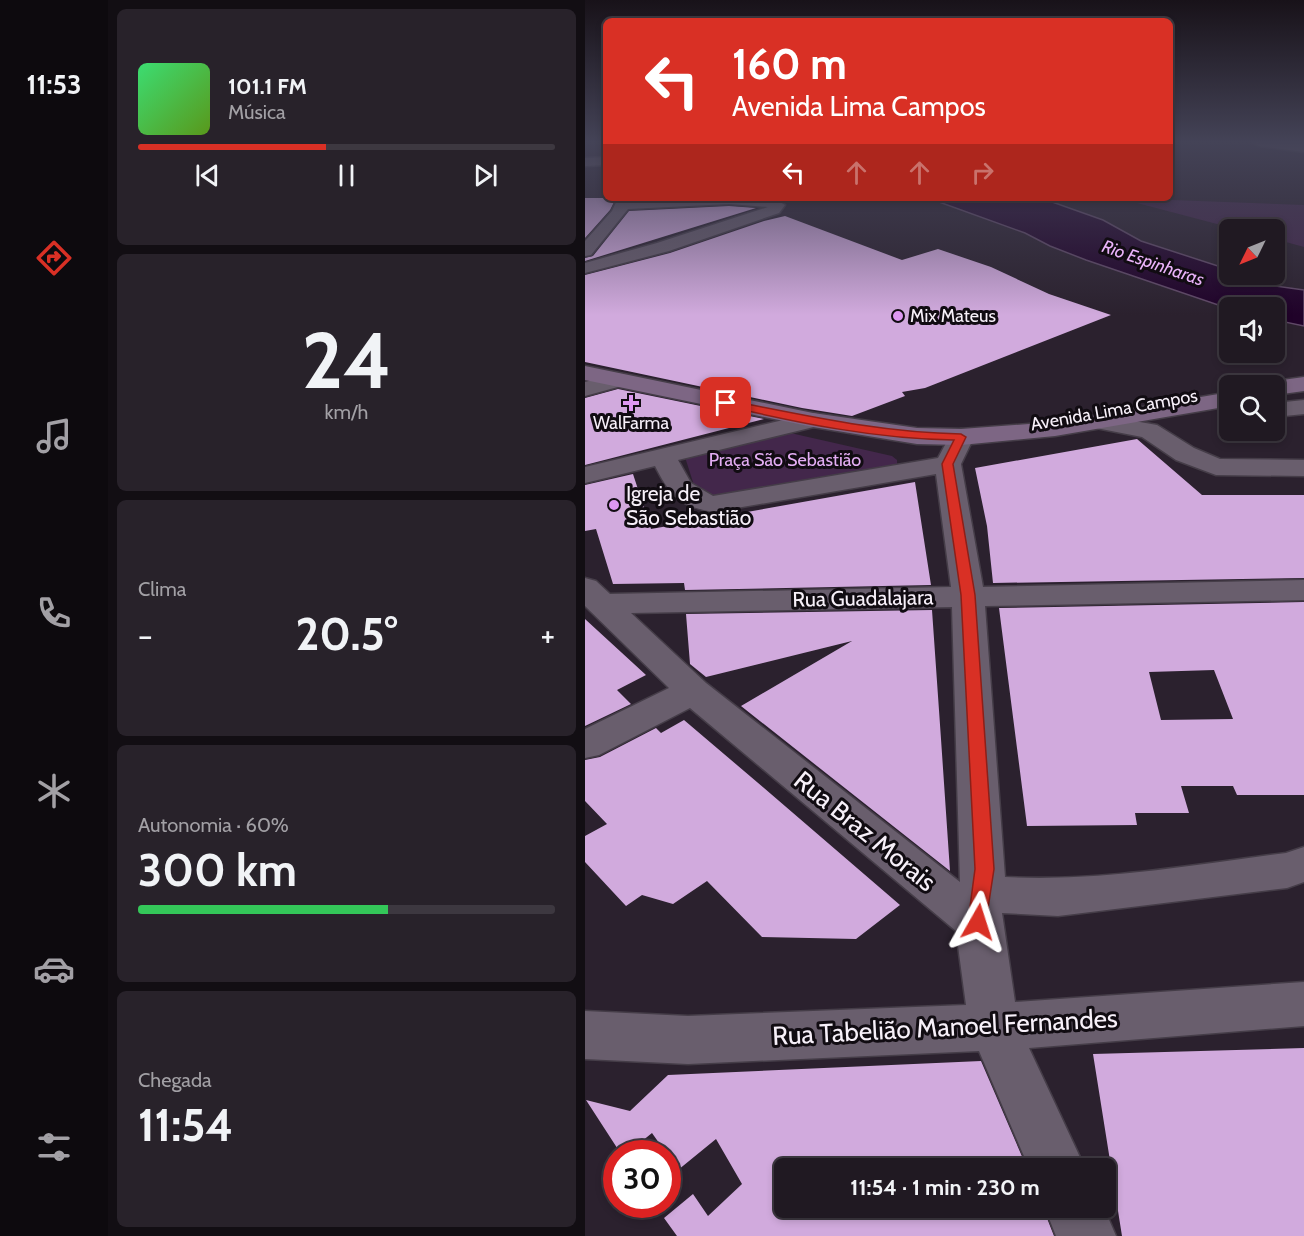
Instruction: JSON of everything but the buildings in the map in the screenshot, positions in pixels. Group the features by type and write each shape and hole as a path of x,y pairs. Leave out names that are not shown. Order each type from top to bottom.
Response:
{"main road":[{"path":"585,373 813,420 917,436"},
{"name":"Avenida Lima Campos","path":"998,434 1100,422 1131,412 1219,393"},
{"name":"Avenida Lima Campos","path":"954,450 1020,426 1219,400"}],"street":[{"path":"585,251 603,233 624,201 766,203"},
{"path":"585,268 663,248 766,203"},
{"path":"585,389 617,380"},
{"path":"1285,409 1304,407"},
{"path":"585,475 813,420"},
{"path":"1100,422 1123,428 1148,430 1185,454 1216,467 1304,468"},
{"path":"917,436 954,450"},
{"path":"663,457 682,490 699,502 713,504 954,450"},
{"path":"954,450 968,595 984,869 979,908 994,1028 1052,1158"},
{"name":"Rua Guadalajara","path":"594,596 968,595 1304,590"},
{"name":"Rua Braz Morais","path":"594,596 693,692 979,908"},
{"path":"585,745 693,692"},
{"path":"979,908 1148,889 1287,870 1304,864"},
{"name":"Rua Tabelião Manoel Fernandes","path":"585,1035 688,1040 994,1028 1304,1004"},
{"path":"1078,1218 1086,1236"}],"green space":[{"path":"1173,200 1304,205 1304,247 1285,242 1285,219 1219,219 1219,225 1129,201"},
{"name":"Praça São Sebastião","path":"786,432 892,456 897,460 897,465 713,500 698,498 685,457"}],"water":[{"name":"Rio Espinharas","path":"936,201 1049,201 1103,220 1141,241 1219,266 1219,285 1268,285 1304,290 1304,326 1285,322 1285,297 1219,297 1219,305 1050,246 1025,233"}],"place":[{"name":"Mix Mateus","path":"898,316"},
{"name":"WalFarma","path":"631,403"},
{"name":"Igreja de São Sebastião","path":"614,505"}],"route":[{"path":"726,403 896,435 961,437 948,464 968,595 984,869 978,922"}]}
